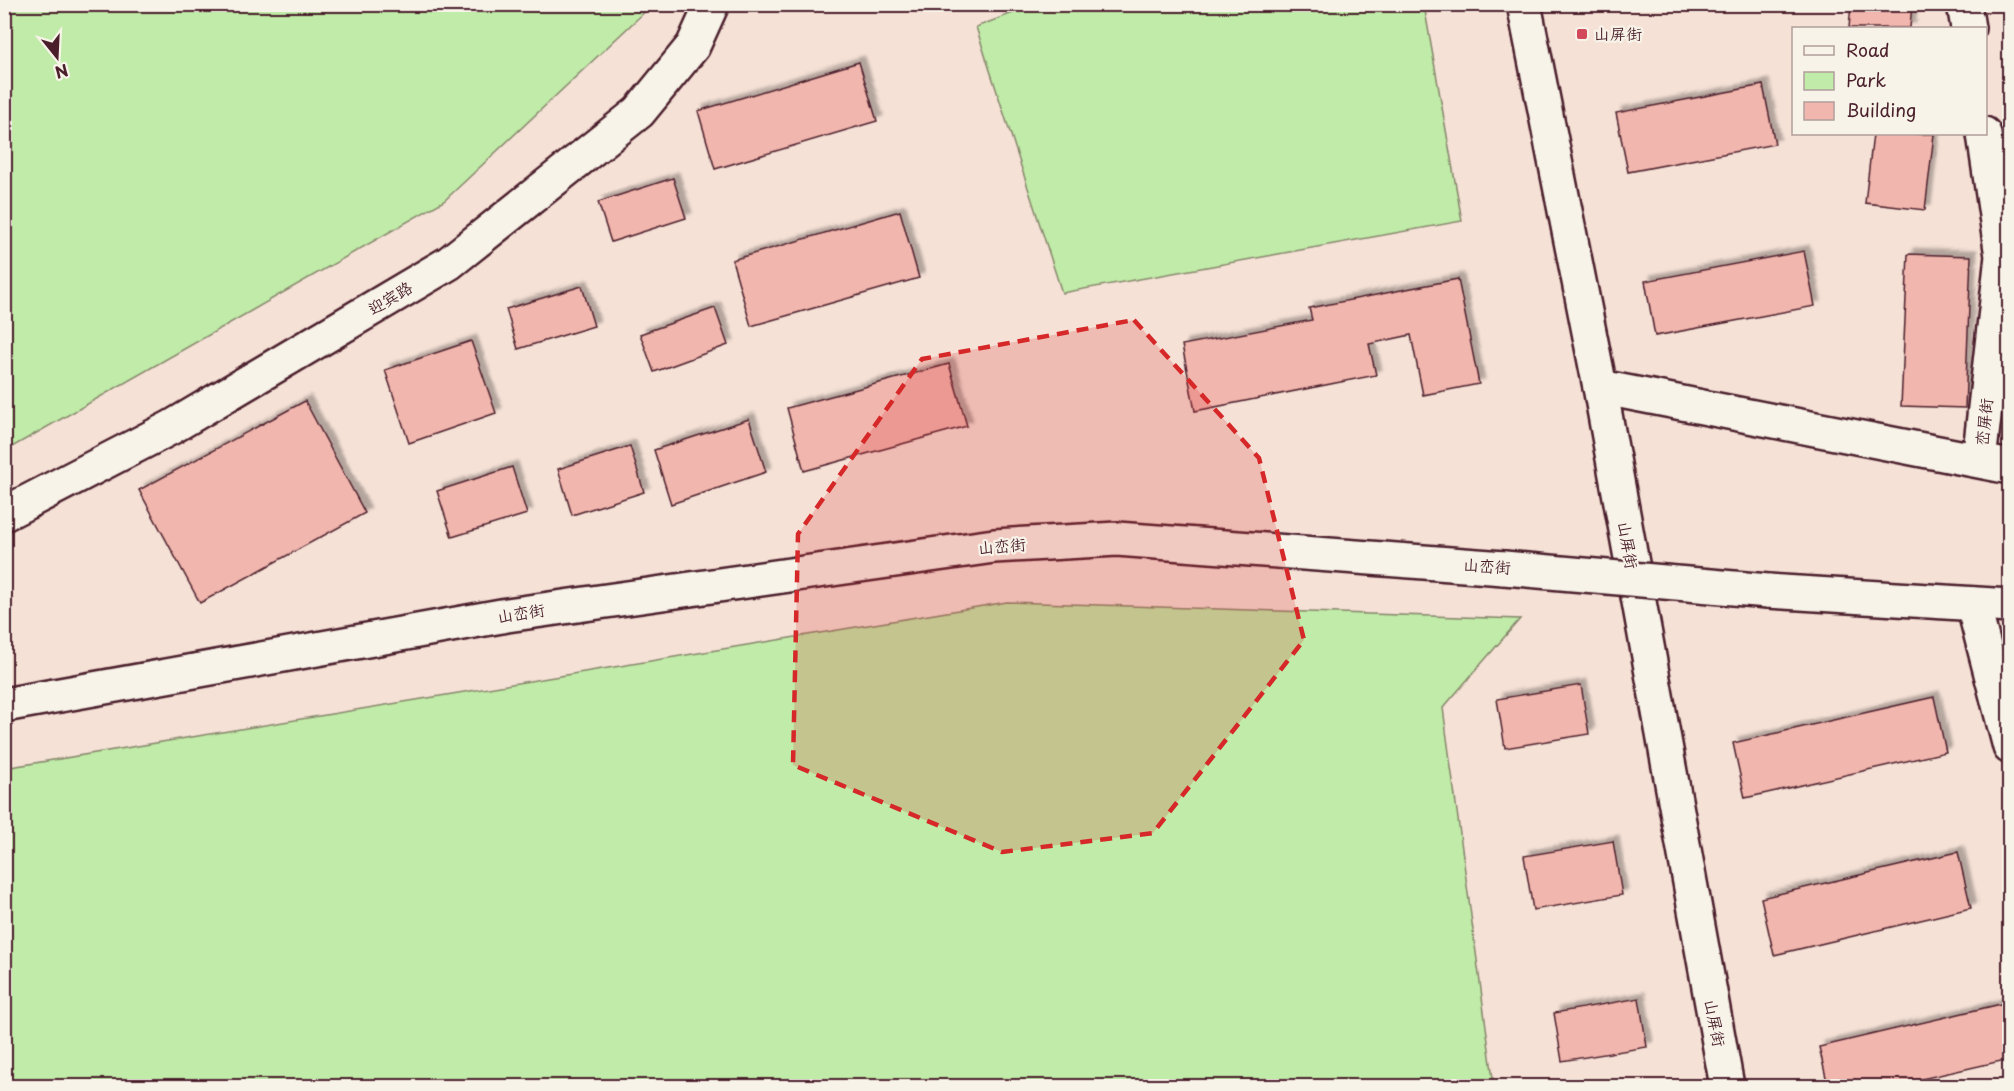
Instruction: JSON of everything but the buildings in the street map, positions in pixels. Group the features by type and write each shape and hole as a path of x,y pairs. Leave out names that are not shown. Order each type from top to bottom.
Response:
{"street":[{"name":"迎宾路","path":"4,514 172,428 449,263 639,112 693,46 712,4"},
{"name":"山屏街","path":"1524,4 1600,387 1727,1086"},
{"path":"1964,4 1968,27"},
{"name":"峦屏街","path":"1984,135 2002,256 1994,464"},
{"path":"1600,387 1994,464"},
{"name":"山峦街","path":"4,705 507,615 994,546 1117,539 1504,568 1768,591 2010,606"},
{"path":"1973,604 2010,747"}],"highlighted area":[{"path":"1134,320 1259,458 1304,640 1153,833 1002,852 793,765 798,534 922,359"}],"green space":[{"path":"5,4 652,5 444,201 5,451"},
{"path":"1037,4 1424,5 1462,221 1062,293 976,27"},
{"path":"1007,602 1520,619 1443,708 1494,1086 5,1086 5,768"}],"place":[{"name":"山屏街","path":"1582,34"}]}
